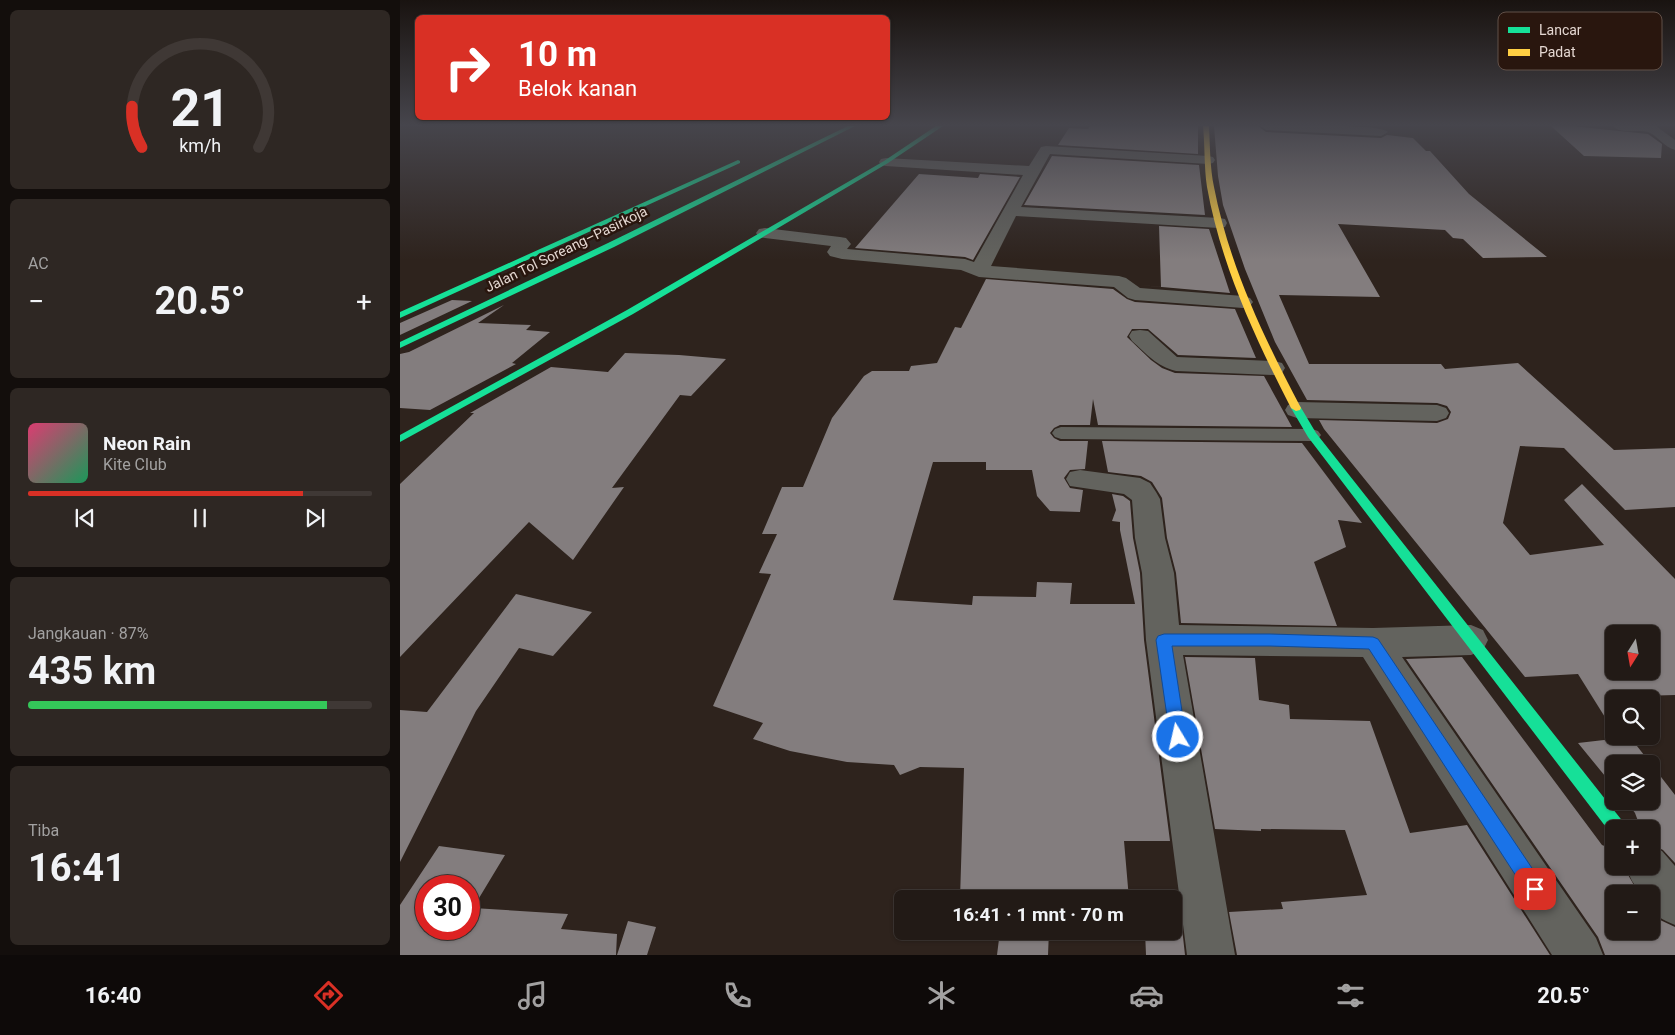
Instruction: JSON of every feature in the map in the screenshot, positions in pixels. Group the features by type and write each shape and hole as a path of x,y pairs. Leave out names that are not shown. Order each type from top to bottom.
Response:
{"main road":[{"name":"Jalan Tol Soreang–Pasirkoja","path":"400,315 719,171"},
{"name":"Jalan Tol Soreang–Pasirkoja","path":"400,345 611,245 762,171"},
{"path":"400,439 613,322 871,171"},
{"path":"1209,171 1213,207 1243,302 1296,410 1312,435 1611,820"}],"street":[{"path":"979,271 1033,171 1026,171"},
{"path":"1010,211 1218,223"},
{"path":"765,233 840,242 842,244 836,252 842,254 965,265 979,271 1119,282 1135,294 1243,302"},
{"path":"1140,336 1169,362 1176,364 1274,368"},
{"path":"1296,410 1437,413"},
{"path":"1080,479 1130,485 1140,490 1146,499 1150,538 1158,573 1164,640 1211,955"},
{"path":"1164,640 1270,640 1373,643 1471,640"},
{"path":"1373,643 1579,955"},
{"path":"1654,875 1675,902"}],"lane":[{"path":"1061,433 1312,435"}],"building":[{"path":"1044,171 1200,171 1205,215 1024,205"},
{"path":"1218,171 1448,171 1469,194 1547,257 1483,258 1463,239 1453,238 1445,230 1338,224 1380,297 1279,295 1309,364 1441,364 1445,369 1518,363 1614,450 1675,448 1675,507 1625,510 1564,448 1520,446 1503,523 1530,555 1604,545 1564,500 1582,484 1675,579 1675,695 1660,695 1660,690 1605,690 1605,717 1578,674 1525,677 1324,429 1319,420 1437,423 1448,419 1451,412 1447,406 1437,403 1307,400 1275,342 1245,269 1223,205"},
{"path":"919,174 978,178 980,174 1020,177 973,260 965,257 855,248"},
{"path":"1159,226 1209,229 1230,293 1161,287"},
{"path":"986,279 1113,289 1135,302 1235,309 1256,358 1178,355 1148,329 1132,329 1127,337 1151,360 1162,368 1175,373 1264,376 1292,427 1098,425 1093,399 1090,425 1060,425 1050,433 1060,441 1088,441 1085,469 1070,470 1064,478 1070,488 1083,490 1080,512 1050,511 1037,496 1032,470 986,470 986,462 933,462 893,600 972,605 973,596 1036,597 1037,582 1072,583 1070,604 1135,604 1120,522 1112,521 1116,510 1112,494 1123,496 1130,501 1133,538 1140,573 1144,640 1170,841 1124,841 1128,890 960,890 964,768 920,767 900,775 894,765 847,762 790,751 753,739 763,723 713,706 771,574 759,573 777,534 762,534 782,487 803,487 832,418 864,376 872,371 909,371 911,366 937,363 955,327 961,328"},
{"path":"452,300 472,301 400,335 400,323"},
{"path":"504,305 478,323 531,325 526,330 550,332 512,363 516,364 430,410 400,408 400,354 409,352"},
{"path":"625,353 726,359 691,396 680,395 612,488 624,487 573,560 529,522 400,657 400,484 474,413 470,413 551,367 608,372"},
{"path":"1102,441 1302,443 1362,523 1338,520 1346,547 1314,562 1337,626 1181,623 1176,573 1167,538 1162,498 1152,482 1141,476 1108,472"},
{"path":"516,594 592,612 553,656 519,648 476,711 400,862 400,710 427,712"},
{"path":"1185,657 1255,658 1259,700 1289,705 1290,719 1370,721 1410,833 1467,825 1550,955 1237,955 1229,912 1283,909 1281,902 1367,895 1345,830 1261,829 1261,831 1215,829"},
{"path":"1462,657 1602,845 1605,846 1605,875 1628,875 1634,885 1605,885 1605,940 1660,940 1660,920 1675,927 1675,955 1605,955 1598,937 1406,659"},
{"path":"1605,740 1605,745 1636,745 1644,755 1605,755 1605,776 1578,743"},
{"path":"1660,776 1675,795 1675,863 1660,848 1660,820 1638,820 1633,810 1660,810"},
{"path":"439,846 505,855 480,896 480,875 420,875"},
{"path":"415,882 415,940 480,940 480,908 568,914 561,929 617,934 616,955 400,955 400,905"},
{"path":"628,921 656,927 647,955 617,955"},
{"path":"1182,928 1185,955 1146,955 1145,940 1182,940"},
{"path":"999,940 1049,940 1048,955 997,955"}],"traffic: fast":[{"path":"400,315 719,171"},
{"path":"400,345 611,245 762,171"},
{"path":"400,439 630,312 871,171"},
{"path":"1296,408 1312,435 1611,820"}],"traffic: slow":[{"path":"1209,171 1210,185 1219,225 1252,319 1296,408"}],"route":[{"path":"1178,737 1164,640 1270,640 1373,643 1535,889"}]}
